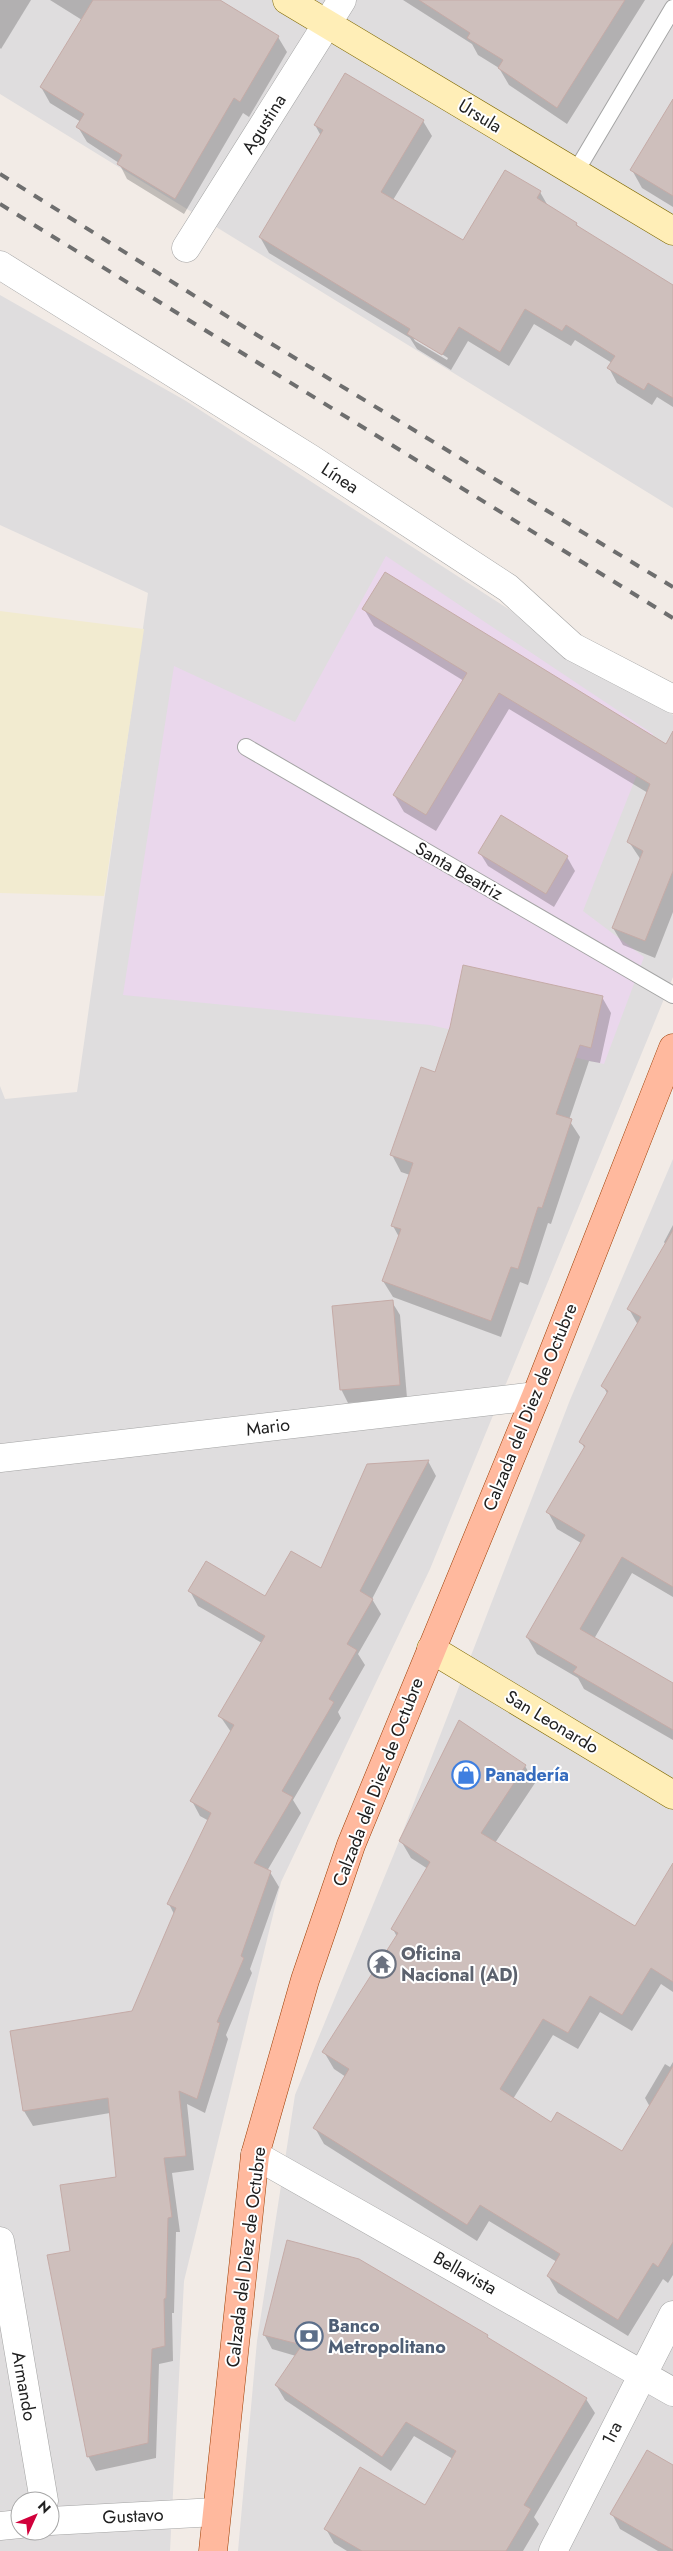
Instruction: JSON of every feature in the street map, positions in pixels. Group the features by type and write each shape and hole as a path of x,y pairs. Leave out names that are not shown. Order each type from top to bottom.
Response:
{"main road":[{"name":"Calzada del Diez de Octubre","path":"213,2551 255,2155 305,1980 348,1854 536,1396 673,1048"}],"street":[{"name":"Úrsula","path":"287,0 673,231"},
{"name":"Agustina","path":"186,248 342,0"},
{"name":"Línea","path":"0,265 311,459 508,588 573,647 673,699"},
{"name":"Mario","path":"0,1458 536,1396"},
{"name":"San Leonardo","path":"431,1649 673,1795"},
{"name":"Bellavista","path":"255,2155 643,2373 673,2392"},
{"name":"Armando","path":"0,2241 42,2491"},
{"name":"1ra","path":"553,2551 673,2315"},
{"name":"Gustavo","path":"60,2520 216,2512"}],"lane":[{"path":"575,173 673,8"},
{"name":"Santa Beatriz","path":"246,747 673,995"}],"shaded area":[{"path":"0,0 673,0 673,508 0,94"},
{"path":"0,295 186,401 673,715 673,977 430,1569 281,1882 184,2281 170,2551 0,2551 0,1086 5,1099 77,1092 148,593 0,525"},
{"path":"386,556 653,734 583,911 644,957 604,1064 430,1025 123,995 174,666 295,722"},
{"path":"0,611 144,629 104,896 0,893"},
{"path":"673,1159 673,2551 238,2551 257,2341 295,2095 398,1844 570,1400"}],"building":[{"path":"93,0 220,0 279,36 240,102 234,98 175,199 117,164 122,155 76,127 84,114 40,87"},
{"path":"419,0 625,0 557,108 498,68 503,60 467,38 470,33"},
{"path":"345,73 424,120 381,192 463,240 505,170 541,191 537,198 577,223 576,225 673,285 673,398 648,383 644,390 607,368 615,356 566,325 562,331 525,309 500,352 459,327 442,355 407,334 410,329 259,237 323,130 314,125"},
{"path":"673,99 673,196 630,170"},
{"path":"385,572 666,744 673,731 673,871 645,941 612,928 643,851 627,842 650,784 499,693 426,815 393,795 467,673 362,609"},
{"path":"501,815 568,856 546,894 478,853"},
{"path":"463,965 603,996 591,1048 580,1045 556,1114 572,1119 542,1208 538,1207 518,1269 511,1267 491,1321 382,1281 401,1229 391,1226 413,1163 390,1155 421,1067 435,1072 450,1027"},
{"path":"673,1230 673,1587 622,1557 580,1629 673,1683 673,1730 573,1672 577,1667 526,1637 585,1535 546,1512 585,1446 579,1442 608,1391 601,1386 641,1317 627,1309"},
{"path":"393,1300 400,1385 340,1390 332,1306"},
{"path":"429,1460 360,1591 373,1599 347,1644 357,1650 329,1699 334,1702 282,1791 293,1797 254,1863 271,1871 241,1956 244,1958 217,2022 220,2023 197,2099 179,2091 186,2156 164,2158 172,2217 168,2218 166,2298 164,2299 165,2346 152,2349 148,2443 87,2457 47,2255 70,2251 60,2185 116,2177 108,2098 23,2111 10,2031 132,2011 176,1908 167,1904 211,1813 190,1801 234,1725 218,1716 265,1636 188,1591 206,1561 265,1596 291,1551 321,1568 367,1464"},
{"path":"459,1720 526,1765 481,1833 635,1926 673,1863 673,1982 651,1968 622,2015 590,1996 568,2033 543,2019 500,2089 551,2122 557,2112 622,2151 673,2066 673,2242 658,2267 653,2263 618,2320 547,2276 560,2254 480,2205 467,2225 313,2128 349,2069 322,2052 398,1933 391,1929 430,1862 399,1841"},
{"path":"287,2240 359,2259 488,2335 487,2337 587,2398 524,2505 531,2509 506,2551 362,2551 324,2529 360,2467 425,2505 456,2451 406,2422 382,2457 275,2385 302,2345 263,2335"},
{"path":"647,2450 673,2465 673,2550 610,2514"}],"railway":[{"path":"0,174 257,335 673,587"},
{"path":"0,204 673,618"}],"place":[{"name":"Panadería","path":"466,1775"},
{"name":"Oficina Nacional (AD)","path":"382,1964"},
{"name":"Banco Metropolitano","path":"309,2336"}]}
